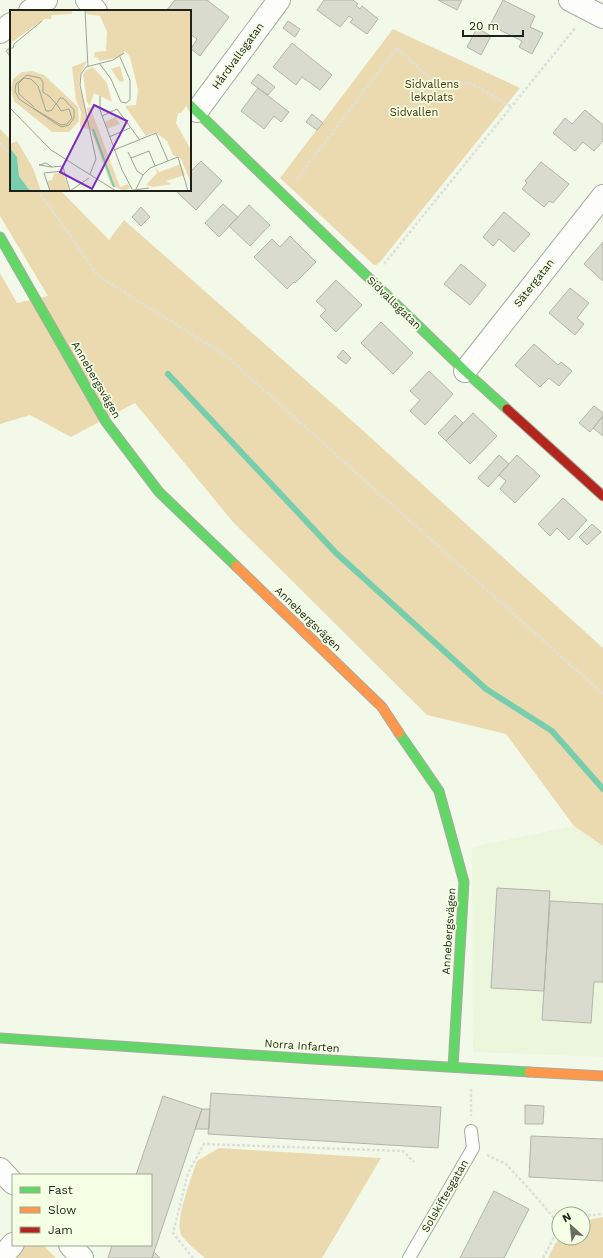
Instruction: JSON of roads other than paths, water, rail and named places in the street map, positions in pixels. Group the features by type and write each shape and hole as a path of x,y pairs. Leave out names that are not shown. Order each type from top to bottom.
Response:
{"street":[{"path":"31,10 46,0"},
{"path":"87,0 95,10"},
{"name":"Hårdvallsgatan","path":"193,108 279,0"},
{"path":"570,0 597,14"},
{"path":"0,32 10,25"},
{"name":"Sidvallsgatan","path":"193,108 465,371 603,496"},
{"name":"Sätergatan","path":"465,371 603,196"},
{"name":"Annebergsvägen","path":"0,237 106,422 159,492 382,707 439,791 464,882 453,1067"},
{"name":"Norra Infarten","path":"0,1039 603,1076"},
{"path":"0,1169 12,1182"},
{"path":"1,1258 12,1245"},
{"path":"71,1246 82,1258"}],"lane":[{"name":"Solskiftesgatan","path":"409,1258 473,1148 471,1131"}],"waterway":[{"path":"168,374 336,553 486,689 552,731 603,789"}],"park label":[{"name":"Sidvallens lekplats","path":"432,90"},
{"name":"Sidvallen","path":"414,112"}]}
